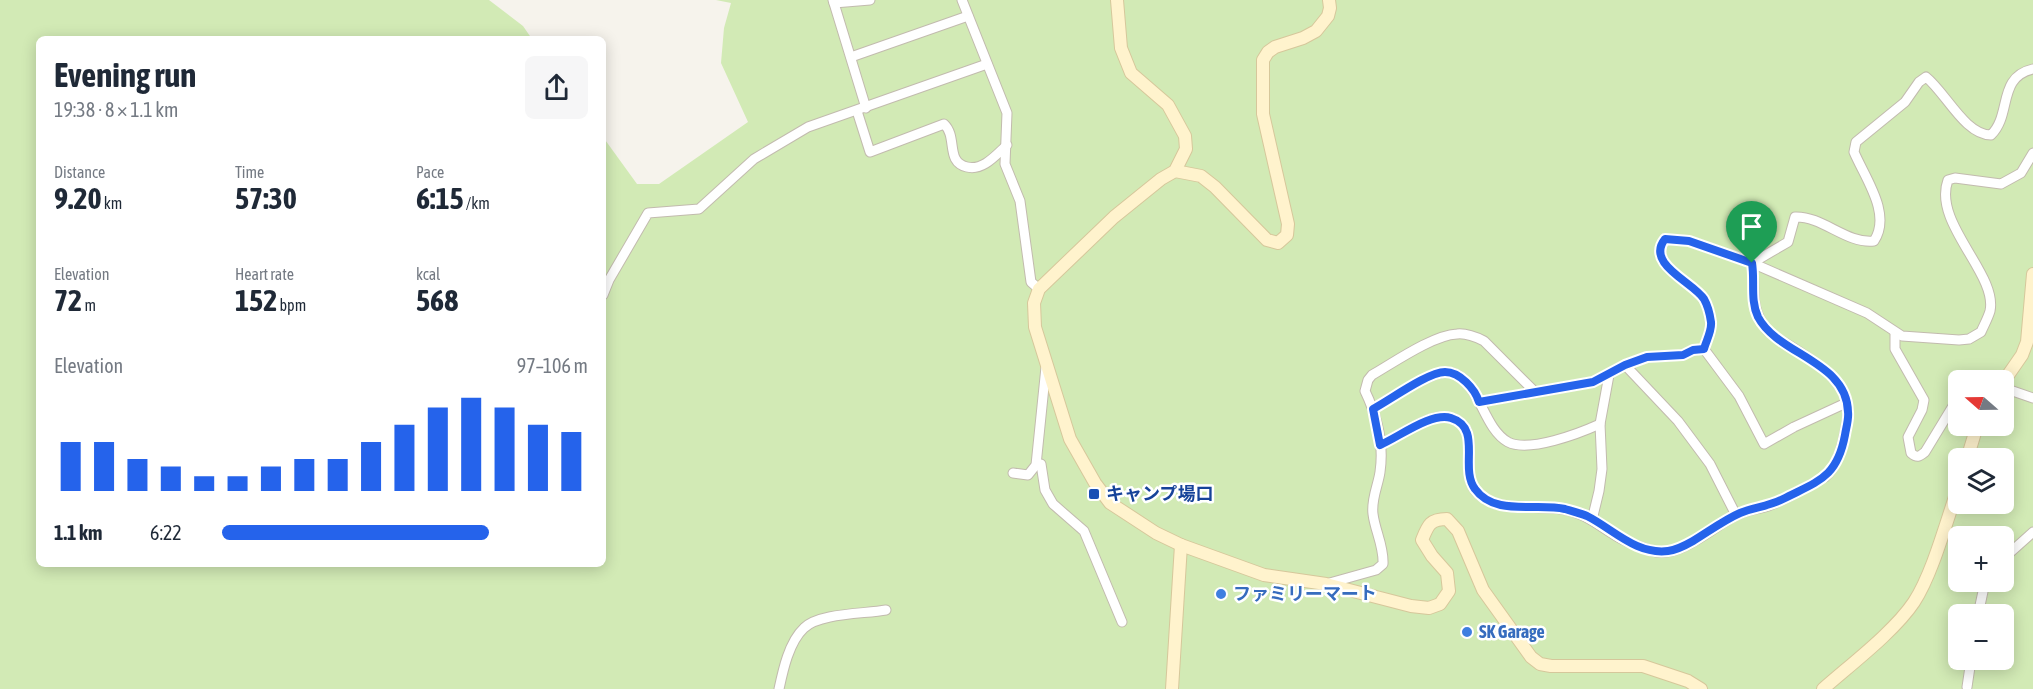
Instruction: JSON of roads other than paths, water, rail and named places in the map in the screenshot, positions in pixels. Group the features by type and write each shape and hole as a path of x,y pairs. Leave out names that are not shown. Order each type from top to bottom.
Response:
{"street":[{"path":"870,0 834,2 850,57 870,152 944,124 948,128 955,160 962,166 973,169 985,164 1007,145"},
{"path":"962,0 1006,113 1005,164 1020,201 1031,282 1039,289"},
{"path":"1117,0 1121,48 1131,73 1168,105 1185,136 1186,148 1175,171 1114,218 1039,289 1034,303 1035,327 1070,439 1095,483 1110,503 1181,545 1264,575 1326,584 1411,606 1429,608 1440,604 1449,591 1447,573 1422,540 1427,526 1437,519 1448,519 1458,531 1483,591 1522,646 1540,664 1643,666 1688,681 1701,689"},
{"path":"1175,171 1201,177 1215,187 1267,240 1278,243 1287,235 1288,224 1263,114 1263,60 1275,47 1316,31 1328,16 1329,0"},
{"path":"850,57 968,16"},
{"path":"606,288 648,213 699,209 754,159 807,127 987,64"},
{"path":"1752,263 1788,242 1795,217 1807,216 1858,240 1874,241 1880,231 1881,216 1854,152 1856,142 1905,102 1919,82 1926,77 1936,85 1977,132 1991,135 2000,122 2006,95 2014,80 2023,71 2033,69"},
{"path":"1704,349 1711,326 1707,306 1698,293 1666,265 1659,253 1665,239 1689,241 1752,263 1867,313 1902,336 1959,340 1969,339 1981,332 1990,309 1988,290 1958,234 1945,201 1944,190 1948,180 1955,178 2001,184 2021,173 2033,153"},
{"path":"1380,445 1432,418 1451,418 1462,424 1469,434 1470,480 1476,491 1488,500 1503,506 1563,509 1592,520 1620,538 1654,552 1671,551 1688,544 1736,515 1768,506 1825,477 1831,471 1843,443 1848,412 1843,392 1833,378 1813,361 1768,331 1757,315 1753,300 1752,263"},
{"path":"2012,370 2022,355 2027,342 2033,274"},
{"path":"1895,333 1896,349 1924,400 1922,410 1908,437 1911,453 1920,457 1925,452 1948,414"},
{"path":"1326,584 1376,570 1383,564 1372,512 1380,472 1380,445 1373,409 1365,391 1372,375 1417,349 1444,337 1458,334 1484,341 1535,392"},
{"path":"1479,402 1593,382 1625,365 1647,357 1683,355 1693,350 1704,349"},
{"path":"1704,349 1738,396 1764,444 1846,403"},
{"path":"1013,473 1028,475 1036,465 1046,365"},
{"path":"1625,365 1678,421 1710,464 1736,515"},
{"path":"1373,409 1431,375 1447,372 1462,378 1477,395 1485,416 1508,442 1519,445 1542,443 1573,436 1600,424"},
{"path":"1592,520 1602,469 1600,424 1609,375"},
{"path":"2014,391 2033,398"},
{"path":"1036,465 1041,464 1045,490 1053,504 1084,531 1122,622"},
{"path":"1823,689 1895,624 1913,603 1925,582 1949,514"},
{"path":"2014,549 2033,532"},
{"path":"1172,689 1181,545"},
{"path":"779,689 794,644 804,628 819,620 840,615 886,610"},
{"path":"1967,687 1970,670"}],"place":[{"name":"キャンプ場口","path":"1094,494"},
{"name":"ファミリーマート","path":"1221,594"},
{"name":"SK Garage","path":"1467,632"}]}
